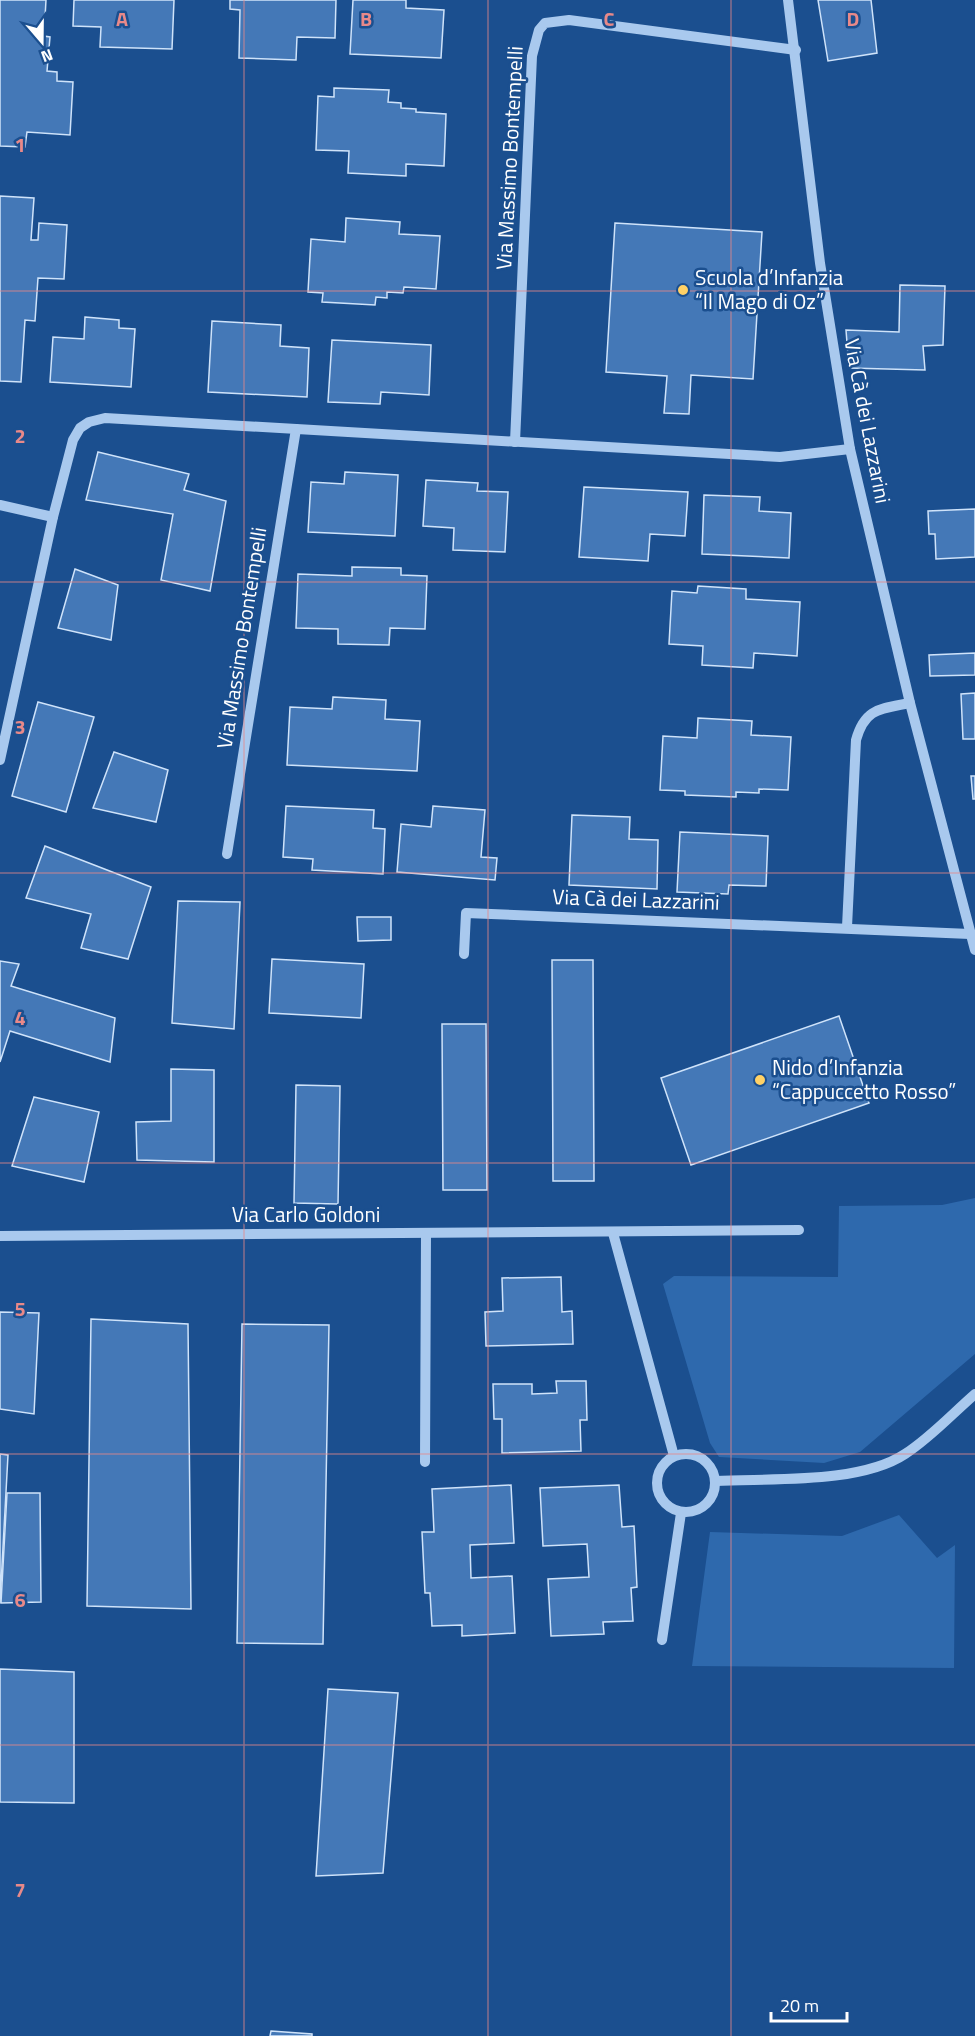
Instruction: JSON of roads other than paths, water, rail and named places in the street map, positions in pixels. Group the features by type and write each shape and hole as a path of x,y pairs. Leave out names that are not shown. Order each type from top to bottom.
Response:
{"street":[{"name":"Via Cà dei Lazzarini","path":"789,0 820,263 850,449 910,703 975,950"},
{"name":"Via Massimo Bontempelli","path":"515,442 532,56 539,30 545,23 569,20 795,50"},
{"path":"0,760 53,517 74,440 80,428 89,422 105,418 780,458 850,449"},
{"name":"Via Massimo Bontempelli","path":"226,854 296,429"},
{"path":"0,506 53,517"},
{"path":"847,927 856,740 861,724 870,713 910,703"},
{"name":"Via Cà dei Lazzarini","path":"465,954 466,913 847,927 970,934"},
{"name":"Via Carlo Goldoni","path":"0,1236 799,1230"},
{"path":"613,1233 675,1456"},
{"path":"425,1462 426,1234"},
{"path":"716,1481 851,1474 880,1467 906,1454 975,1394"},
{"path":"682,1454 698,1456 711,1466 716,1481 715,1490 706,1506 690,1513 681,1513 666,1505 661,1499 656,1482 662,1467 675,1456 682,1454"},
{"path":"662,1640 681,1513"}],"place":[{"name":"Scuola d’Infanzia “Il Mago di Oz”","path":"683,290"},
{"name":"Nido d’Infanzia “Cappuccetto Rosso”","path":"760,1080"}]}
